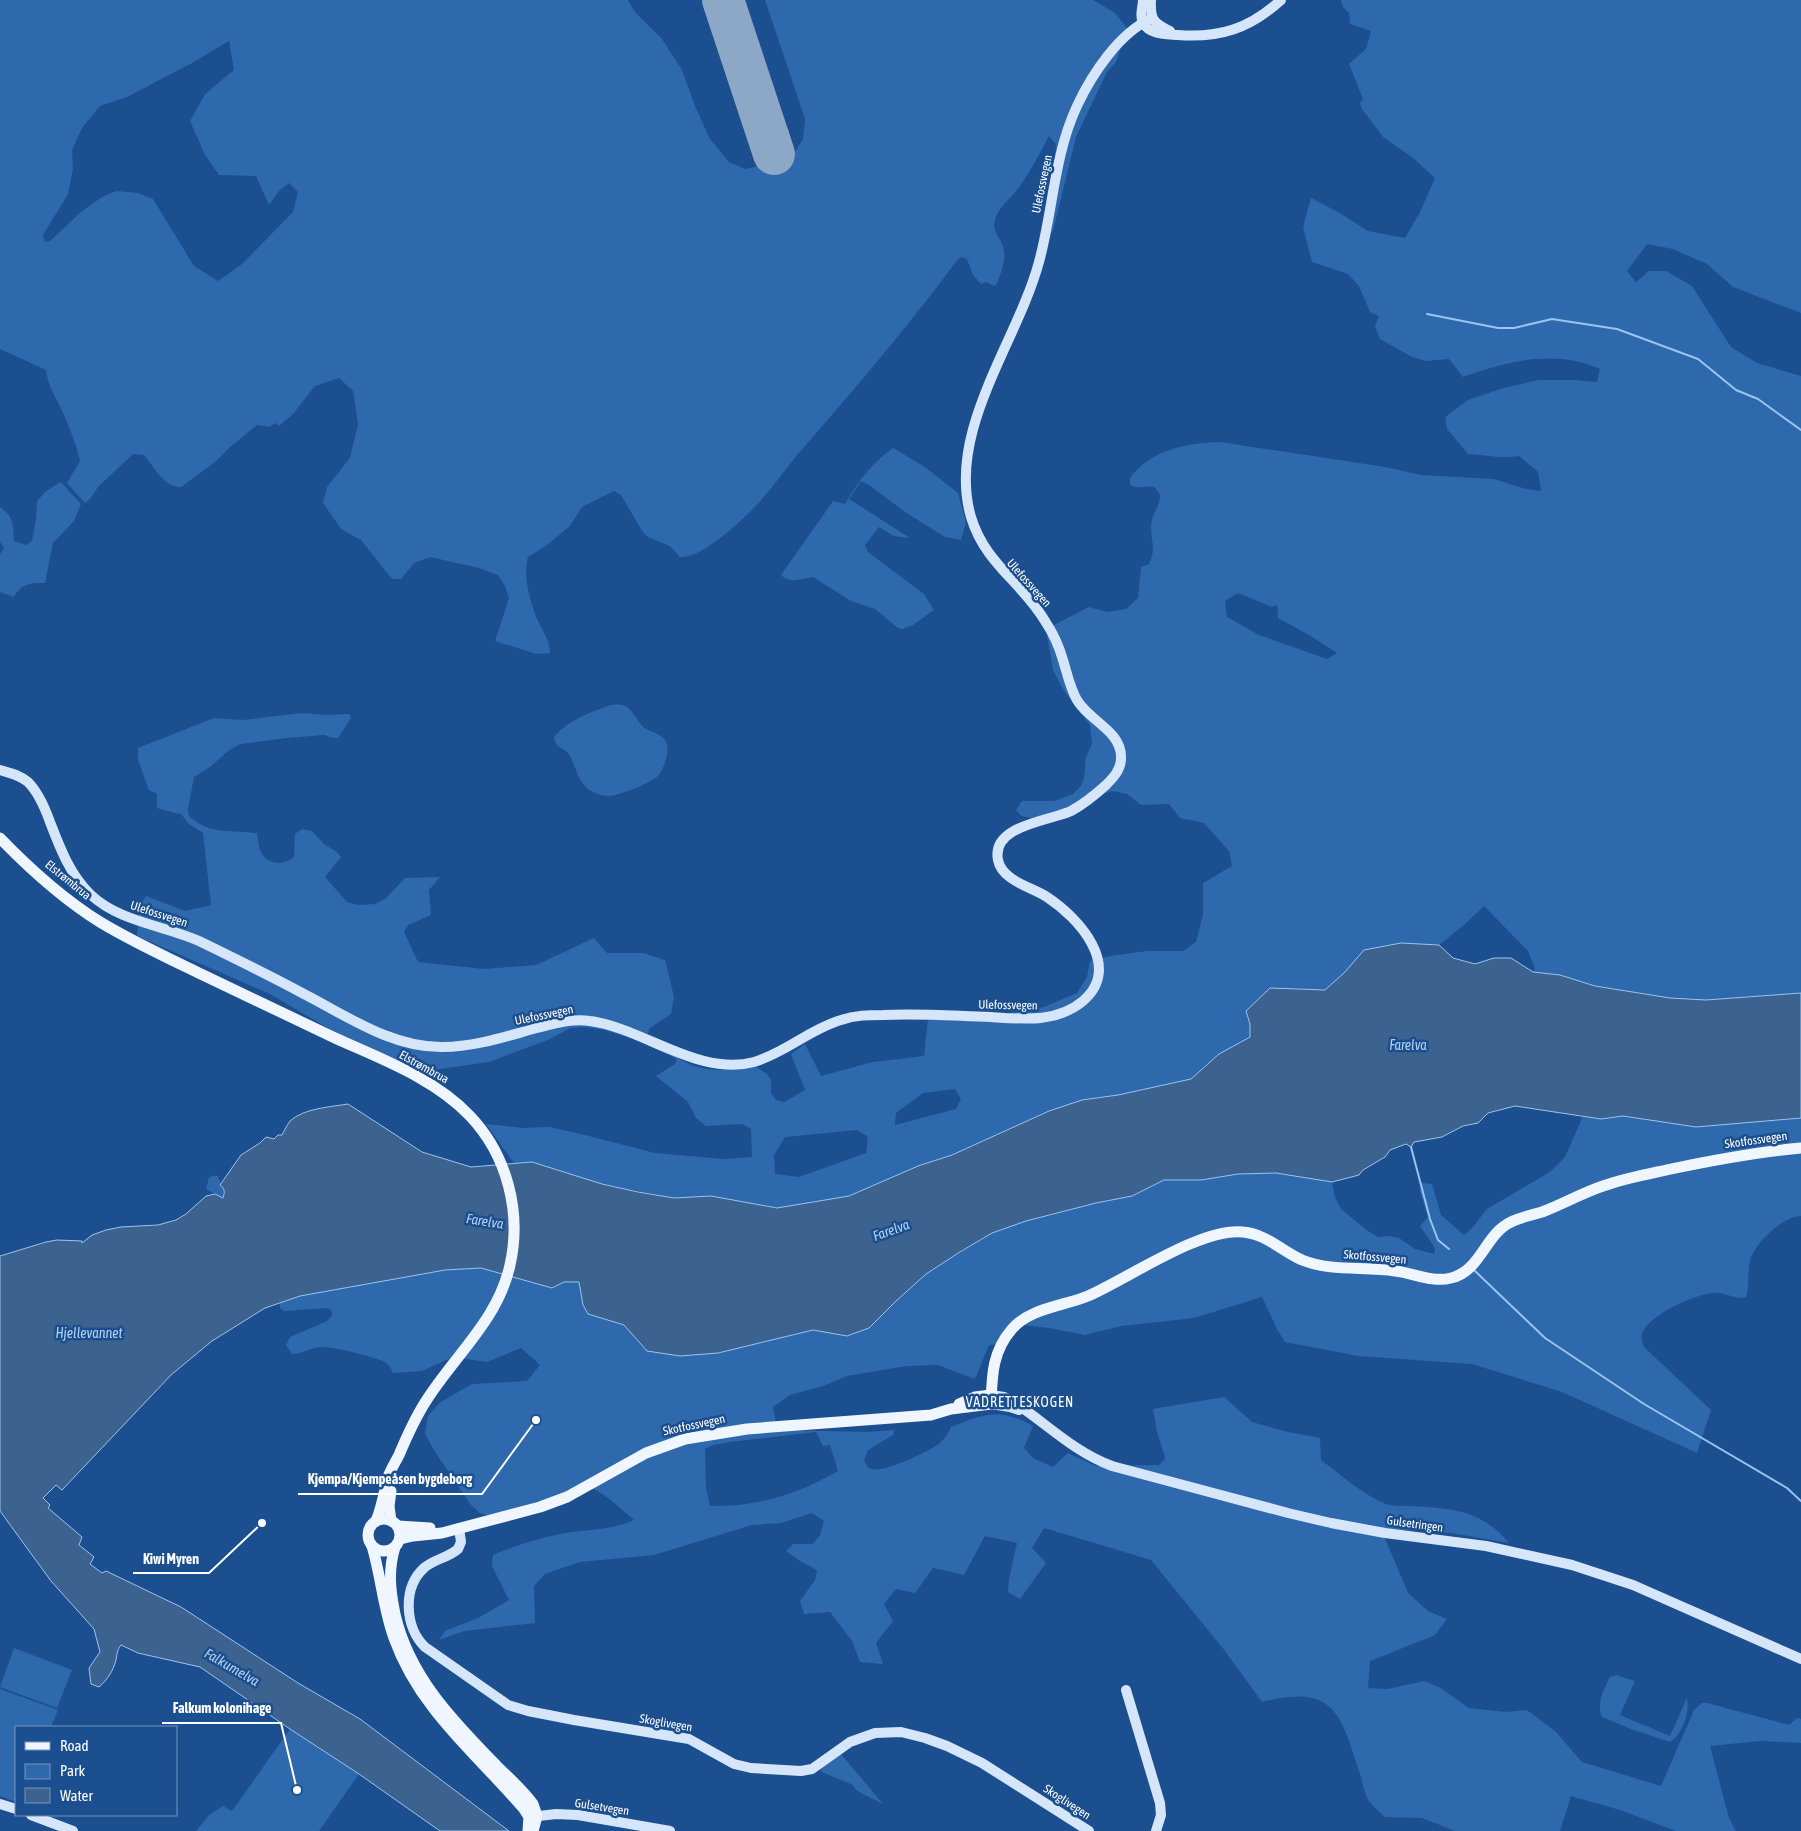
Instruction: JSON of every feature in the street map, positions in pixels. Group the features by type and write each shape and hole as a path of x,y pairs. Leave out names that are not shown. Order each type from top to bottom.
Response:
{"main road":[{"name":"Elstrømbrua","path":"0,828 25,861"},
{"name":"Elstrømbrua","path":"0,838 73,903 100,922 156,953 415,1076 446,1095 464,1110 483,1131 495,1152 507,1180 513,1203 514,1229 510,1266 500,1296 490,1315 471,1343 427,1399 414,1422 392,1466 376,1521"},
{"name":"Skotfossvegen","path":"398,1543 413,1536 442,1533 553,1503 646,1453 686,1439 747,1429 930,1414 991,1399 993,1369 998,1349 1012,1328 1024,1319 1088,1296 1162,1258 1218,1235 1236,1231 1260,1236 1303,1260 1324,1266 1396,1271 1425,1278 1443,1279 1459,1275 1471,1267 1494,1235 1508,1223 1542,1212 1602,1186 1642,1175 1722,1158 1770,1150 1801,1148"},
{"name":"Elstrømbrua","path":"394,1523 389,1506 398,1457"},
{"path":"528,1831 533,1817 536,1810 530,1800 448,1714 416,1668 400,1632 391,1590 390,1566 400,1532 394,1523 384,1519 376,1521 369,1532 369,1540 372,1546 388,1622 400,1654 412,1678 437,1715 533,1817 533,1831"},
{"name":"Skotfossvegen","path":"394,1523 459,1528"},
{"path":"372,1546 384,1551 398,1543"}],"street":[{"path":"1142,0 1141,14 1147,20"},
{"path":"1151,0 1147,20 1148,29 1167,35 1202,36 1230,30 1258,17 1281,0"},
{"name":"Ulefossvegen","path":"0,772 11,773 26,781 37,793 61,851 73,874 89,893 104,905 123,916 186,935 373,1029 406,1043 439,1047 462,1046 562,1023 587,1020 607,1025 693,1058 721,1064 738,1064 762,1059 821,1028 847,1018 919,1014 1035,1019 1056,1015 1081,1003 1093,990 1099,976 1099,963 1095,949 1081,928 1057,904 1003,871 998,860 998,850 1004,838 1016,829 1066,813 1085,802 1115,776 1120,765 1121,755 1114,737 1086,712 1077,700 1058,645 1044,617 995,563 982,543 970,513 967,496 967,476 970,447 979,410 1028,294 1039,263 1062,151 1071,120 1084,94 1113,50 1124,36 1147,20"},
{"name":"Gulsetringen","path":"991,1399 1028,1413 1076,1448 1100,1462 1112,1466 1331,1523 1385,1533 1486,1546 1572,1565 1633,1585 1801,1659"},
{"name":"Skoglivegen","path":"459,1528 461,1542 458,1549 454,1553 430,1564 421,1571 415,1580 410,1596 411,1621 418,1639 425,1647 508,1705 567,1719 690,1739 734,1764 771,1770 812,1769 843,1746 866,1735 887,1732 913,1734 947,1746 982,1764 1089,1831"},
{"path":"1126,1690 1160,1802 1161,1815 1156,1831"},
{"path":"0,1804 15,1809"},
{"name":"Gulsetvegen","path":"533,1817 562,1814 584,1815 670,1831"},
{"path":"34,1816 73,1831"}],"green space":[{"path":"0,0 628,0 635,12 662,39 682,70 710,139 729,162 745,169 776,163 795,152 803,139 805,119 765,0 1093,0 1115,13 1127,28 1116,62 1107,72 1076,137 1053,231 1040,240 1055,158 1056,144 1049,136 1024,180 1002,206 995,220 994,227 1004,249 1002,271 996,285 994,286 986,282 981,284 973,275 967,259 962,257 958,259 902,331 765,495 751,511 718,540 698,552 680,557 670,546 648,537 642,531 621,495 614,491 582,507 570,526 547,545 528,557 526,578 529,593 535,614 550,648 550,653 536,654 495,641 509,598 505,586 498,575 479,568 430,557 414,563 401,579 392,579 361,540 341,529 323,503 327,487 350,458 358,424 353,391 339,378 315,386 293,414 279,426 276,423 269,427 257,425 215,462 181,487 170,484 165,480 144,455 133,454 98,487 85,503 67,483 80,461 63,413 50,387 46,370 0,349","holes":["229,41 234,70 205,94 190,121 205,155 219,175 256,176 269,205 278,192 289,183 298,192 293,212 242,264 218,281 194,266 153,199 138,193 116,191 102,197 81,212 50,241 45,242 43,235 68,194 73,169 72,150 82,128 100,106 127,97"]},
{"path":"1341,0 1801,0 1801,313 1733,287 1707,264 1673,249 1647,244 1627,271 1636,282 1649,271 1666,271 1692,286 1731,347 1757,363 1801,376 1801,993 1706,1000 1670,998 1595,986 1560,975 1533,972 1535,969 1528,951 1484,906 1439,945 1401,943 1344,973 1325,990 1299,990 1247,1011 1250,1037 1219,1054 1191,1079 1118,1095 1082,1100 1049,1111 952,1155 918,1166 849,1196 777,1208 711,1196 674,1198 602,1184 532,1162 514,1163 486,1124 523,1128 549,1127 655,1153 724,1159 752,1157 751,1129 742,1124 706,1126 696,1118 688,1102 656,1076 675,1064 677,1059 639,1041 605,1030 584,1027 570,1028 550,1039 489,1062 434,1070 398,1063 333,1031 270,994 137,936 139,906 146,896 185,911 211,905 203,833 189,824 181,814 157,808 157,794 149,790 138,760 138,748 214,718 243,720 301,713 350,714 351,718 338,738 324,735 287,738 240,744 228,751 210,767 194,777 188,809 189,816 213,829 257,833 259,848 266,859 280,863 294,857 295,834 302,829 312,831 324,844 337,852 341,857 325,877 347,902 358,905 375,904 385,899 405,878 440,877 429,890 431,915 408,925 404,932 418,962 484,969 536,965 594,938 607,953 643,953 665,960 674,997 671,1014 650,1028 647,1035 678,1058 696,1067 722,1070 755,1066 767,1074 771,1080 771,1093 776,1100 784,1102 805,1090 791,1054 805,1044 821,1076 873,1062 924,1056 928,1019 964,1021 1044,1007 1077,993 1087,977 1090,961 1147,951 1183,951 1196,942 1203,915 1203,883 1232,866 1229,851 1204,823 1180,818 1169,804 1141,805 1127,794 1112,791 1086,799 1061,812 1032,818 1021,816 1016,810 1022,801 1054,801 1073,794 1081,786 1084,778 1086,757 1092,744 1090,725 1064,691 1053,670 1046,629 1089,607 1107,612 1126,609 1138,598 1141,567 1149,564 1152,558 1151,526 1160,497 1154,487 1130,485 1130,478 1138,468 1148,461 1170,450 1194,444 1220,442 1385,467 1421,475 1494,479 1526,489 1541,491 1538,472 1519,456 1500,457 1468,454 1447,429 1445,417 1468,400 1503,388 1539,380 1597,382 1600,369 1583,363 1549,359 1514,362 1463,377 1449,359 1425,361 1412,357 1380,339 1375,326 1379,316 1370,312 1359,286 1348,274 1312,262 1303,227 1311,198 1368,231 1405,238 1420,212 1435,178 1413,158 1383,137 1362,109 1360,103 1363,99 1349,64 1366,49 1371,31 1350,24 1349,13 1343,7","holes":["1238,593 1272,607 1277,605 1278,618 1337,653 1327,659 1259,635 1227,617 1225,601","955,1089 961,1099 956,1109 895,1125 896,1113 923,1093","857,1130 868,1137 866,1153 799,1177 775,1174 774,1155 785,1137"]},
{"path":"893,448 925,467 958,493 966,522 961,540 945,537 861,481 849,499 910,538 894,536 879,527 865,545 868,552 924,594 934,610 913,625 903,629 898,628 875,609 851,601 813,577 792,580 781,575 833,501 845,504 866,473"},
{"path":"61,482 81,504 74,521 53,543 45,583 23,586 14,597 0,592 0,555 4,547 0,542 0,507 8,514 12,521 14,541 26,545 32,541 37,501 46,491"},
{"path":"611,705 626,706 646,729 663,738 667,743 668,750 664,766 658,776 635,789 609,796 595,793 584,785 570,756 556,744 554,737 573,721"},
{"path":"1583,1116 1601,1119 1623,1116 1696,1127 1801,1118 1801,1216 1794,1217 1778,1226 1757,1247 1750,1261 1746,1297 1738,1298 1717,1293 1695,1297 1663,1312 1647,1325 1642,1334 1644,1347 1711,1410 1697,1453 1562,1392 1472,1364 1358,1356 1285,1342 1262,1297 1194,1318 1121,1326 1085,1335 1014,1324 1002,1344 989,1345 975,1379 938,1365 907,1366 847,1376 823,1386 790,1395 773,1407 777,1430 868,1432 894,1430 893,1435 868,1450 864,1461 869,1468 878,1469 907,1460 935,1447 945,1437 951,1427 973,1418 992,1414 1012,1417 1033,1426 1024,1448 1033,1458 1053,1467 1068,1453 1096,1466 1159,1465 1165,1457 1157,1432 1153,1409 1224,1397 1252,1422 1320,1438 1321,1460 1359,1489 1376,1499 1391,1505 1442,1508 1466,1513 1488,1524 1509,1543 1451,1533 1388,1529 1384,1536 1408,1593 1428,1611 1447,1619 1435,1635 1370,1661 1368,1688 1388,1689 1424,1681 1439,1687 1469,1708 1506,1712 1527,1710 1556,1732 1582,1762 1661,1786 1694,1710 1702,1703 1789,1725 1797,1718 1801,1719 1801,1743 1761,1741 1710,1746 1729,1818 1736,1831 1676,1831 1620,1810 1571,1796 1560,1831 1455,1831 1422,1818 1385,1817 1368,1800 1346,1732 1339,1718 1330,1707 1319,1700 1304,1697 1286,1697 1262,1702 1225,1651 1151,1560 1044,1528 1032,1548 1046,1563 1020,1599 1008,1592 1017,1543 985,1536 964,1575 933,1568 915,1593 896,1589 884,1604 893,1621 876,1643 883,1664 860,1662 852,1641 830,1612 804,1614 800,1601 815,1580 817,1570 786,1551 793,1544 813,1544 820,1535 824,1521 812,1513 781,1523 752,1525 654,1555 580,1562 545,1574 534,1586 535,1623 464,1631 439,1640 445,1631 478,1618 509,1600 492,1566 493,1555 543,1538 570,1532 607,1528 634,1520 607,1497 584,1483 554,1497 499,1514 487,1515 480,1513 471,1505 437,1455 425,1434 428,1416 439,1403 472,1384 527,1381 540,1365 521,1348 487,1362 453,1357 422,1371 393,1373 386,1363 381,1361 365,1355 328,1347 318,1347 292,1354 286,1345 290,1337 327,1321 332,1315 332,1311 327,1308 284,1311 280,1308 280,1303 320,1292 445,1270 481,1268 516,1278 579,1282 583,1305 588,1314 624,1325 647,1351 718,1353 813,1330 848,1336 869,1328 926,1274 992,1233 1026,1221 1132,1196 1164,1180 1201,1180 1238,1174 1276,1173 1332,1182 1335,1197 1341,1209 1368,1231 1378,1237 1399,1238 1415,1249 1434,1254 1435,1248 1420,1226 1428,1217 1420,1192 1421,1183 1432,1184 1441,1215 1464,1235 1487,1209 1550,1172 1565,1157","holes":["816,1432 823,1446 830,1445 838,1471 808,1486 777,1498 744,1504 710,1506 706,1488 705,1449 713,1445 729,1442"]},
{"path":"217,1175 224,1189 223,1198 206,1189 209,1177"},
{"path":"14,1648 72,1670 57,1708 0,1687"},
{"path":"1616,1675 1635,1681 1620,1715 1670,1736 1687,1698 1685,1722 1675,1738 1670,1742 1602,1717 1600,1702 1603,1691 1610,1677"},
{"path":"0,1689 58,1710 51,1726 15,1726 15,1802 0,1796"},
{"path":"290,1729 359,1774 319,1831 196,1831 209,1815 223,1806 232,1811"},
{"path":"838,1753 841,1754 883,1804 857,1791 853,1785 822,1772 821,1769"}],"water":[{"name":"Farelva","path":"1401,943 1439,945 1453,958 1475,964 1494,958 1511,958 1533,972 1560,975 1595,986 1670,998 1706,1000 1801,993 1801,1118 1696,1127 1623,1116 1601,1119 1515,1106 1488,1113 1478,1123 1463,1126 1442,1137 1414,1142 1411,1147 1406,1144 1390,1150 1385,1157 1363,1170 1359,1175 1332,1182 1276,1173 1238,1174 1201,1180 1164,1180 1132,1196 1026,1221 992,1233 926,1274 869,1328 847,1336 813,1330 718,1353 680,1356 647,1351 624,1325 588,1314 583,1305 579,1282 564,1282 552,1288 481,1268 445,1270 300,1296 265,1308 212,1341 171,1375 62,1490 56,1485 43,1498 50,1505 48,1508 82,1537 79,1545 94,1557 90,1564 102,1573 106,1571 181,1607 298,1683 360,1719 509,1831 440,1831 200,1667 138,1653 121,1645 108,1678 99,1687 91,1684 89,1668 100,1652 94,1629 51,1581 0,1511 0,1256 57,1240 82,1241 82,1243 92,1235 121,1227 158,1225 176,1220 186,1214 206,1196 215,1194 223,1198 224,1191 220,1185 241,1155 266,1137 274,1139 278,1135 282,1135 290,1121 303,1113 348,1104 422,1152 471,1167 532,1162 602,1184 638,1192 674,1198 711,1196 777,1208 849,1196 918,1166 952,1155 1049,1111 1082,1100 1118,1095 1191,1079 1219,1054 1250,1037 1250,1024 1246,1011 1270,988 1325,990 1344,973 1364,950"}],"waterway":[{"path":"1427,314 1498,328 1514,328 1552,319 1617,329 1698,359 1736,390 1758,399 1801,430"},
{"path":"1411,1147 1430,1219 1438,1240 1449,1249"},
{"path":"1475,1271 1545,1338 1644,1404 1787,1488 1801,1501"}],"taxiway":[{"path":"754,93 751,108 763,143 769,147 774,147 780,142 780,134 763,121"}],"runway":[{"path":"723,0 774,154"}],"place":[{"name":"Kjempa/Kjempeåsen bygdeborg","path":"536,1420"},
{"name":"Kiwi Myren","path":"262,1523"},
{"name":"Falkum kolonihage","path":"297,1790"}],"district":[{"name":"VADRETTESKOGEN","path":"1020,1402"}],"water label":[{"name":"Hjellevannet","path":"89,1333"},
{"name":"Falkumelva","path":"232,1667"}]}
